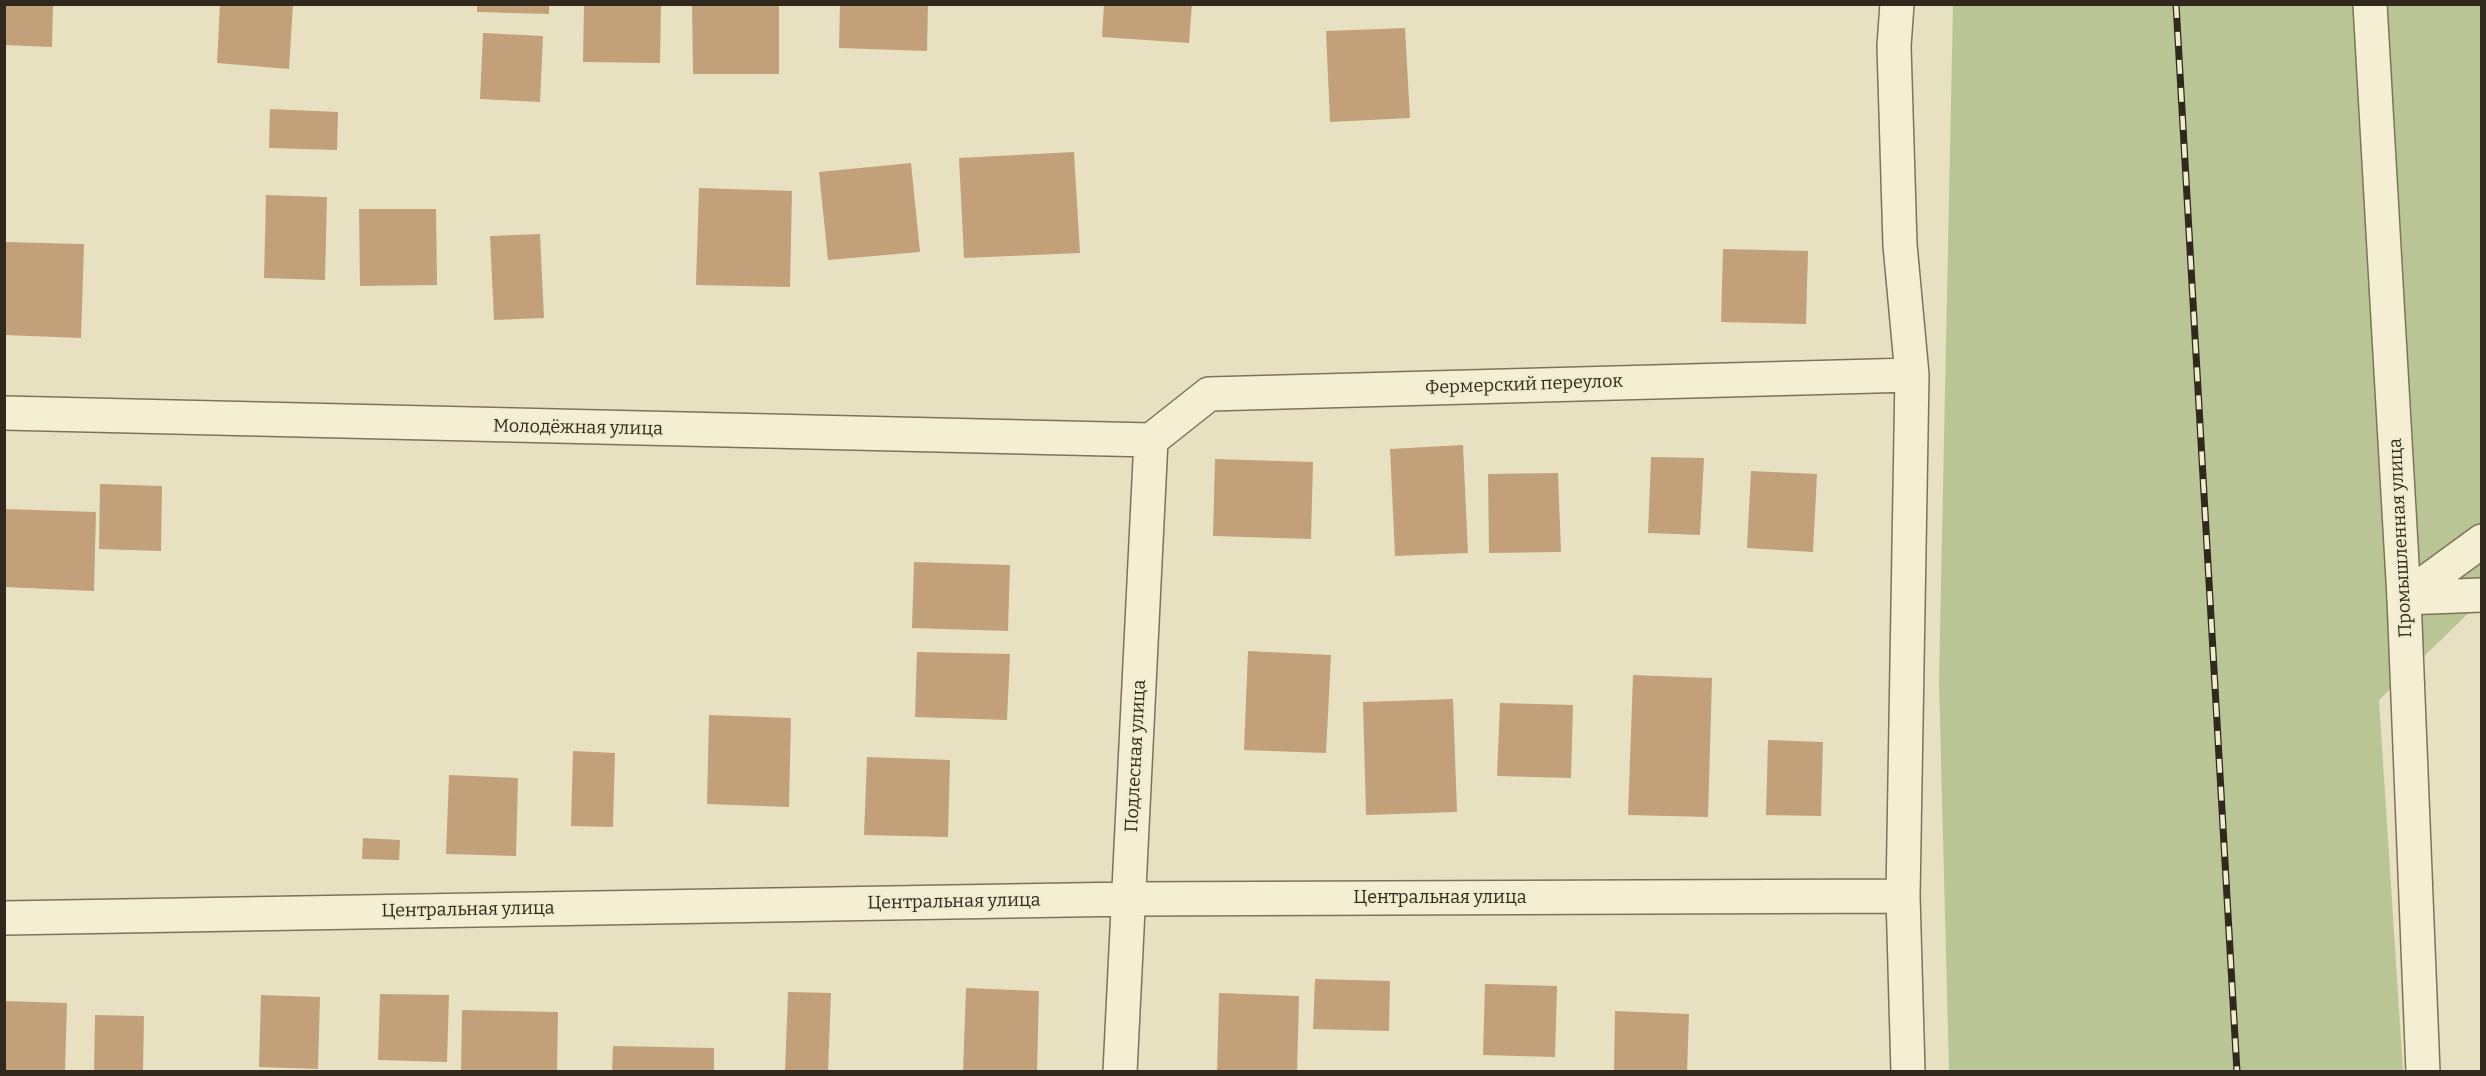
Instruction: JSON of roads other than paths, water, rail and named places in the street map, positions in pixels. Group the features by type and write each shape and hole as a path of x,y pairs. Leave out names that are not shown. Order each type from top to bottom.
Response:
{"street":[{"path":"1897,4 1894,46 1900,245 1912,375 1903,896 1908,1071"},
{"name":"Промышленная улица","path":"2370,4 2404,598 2423,1071"},
{"name":"Фермерский переулок","path":"1151,440 1209,394 1912,375"},
{"name":"Молодёжная улица","path":"4,413 1151,440"},
{"name":"Подлесная улица","path":"1120,1071 1151,440"},
{"path":"2404,598 2481,541"},
{"path":"2404,598 2481,595"},
{"name":"Центральная улица","path":"4,918 1128,899 1903,896"}],"railway":[{"path":"2176,4 2237,1072"}]}
